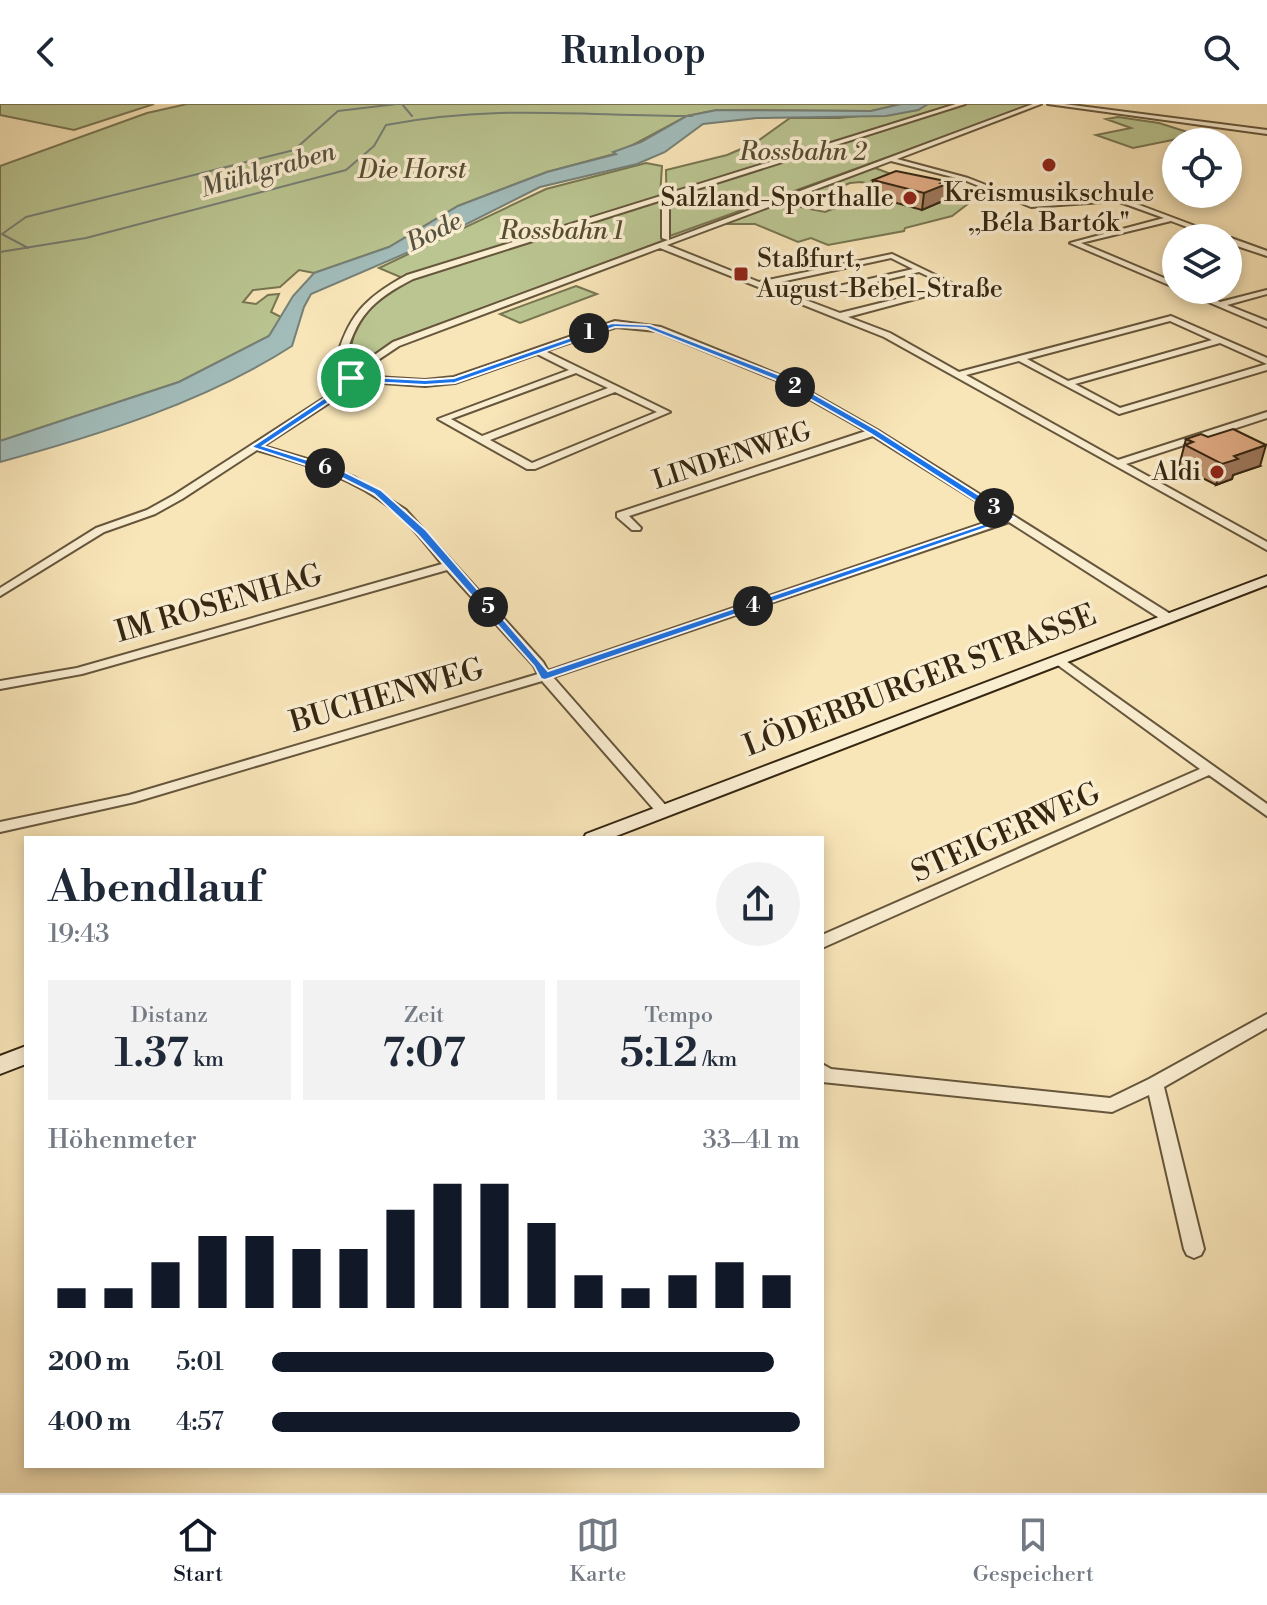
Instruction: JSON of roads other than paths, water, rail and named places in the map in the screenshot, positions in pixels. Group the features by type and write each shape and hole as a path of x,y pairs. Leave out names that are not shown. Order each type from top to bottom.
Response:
{"street":[{"path":"962,104 410,277 364,305 353,319 339,364 354,375 443,382 615,324 647,326 779,378 874,432 1168,618"},
{"path":"0,593 100,530 159,508 332,397 382,352 412,337 664,239 1038,104"},
{"path":"1051,104 1267,132"},
{"path":"891,159 966,179 1031,205 1113,197 1184,224"},
{"path":"664,239 665,196"},
{"path":"1162,280 1074,243 1170,219"},
{"path":"664,239 758,284 887,335 1267,547"},
{"path":"1242,245 1267,254"},
{"path":"758,284 892,256 956,287 840,316"},
{"path":"796,298 919,270"},
{"path":"1242,298 1267,292"},
{"path":"1219,304 1267,324"},
{"path":"961,374 1171,318 1267,361"},
{"path":"1066,384 1221,340"},
{"path":"539,352 665,412 531,467 443,419 576,370"},
{"path":"1019,358 1119,411 1267,367"},
{"path":"482,440 616,388"},
{"path":"1119,463 1267,415"},
{"name":"LINDENWEG","path":"636,528 621,515 874,432"},
{"path":"256,447 340,473 378,492 402,512 539,665 545,676 663,811"},
{"name":"BUCHENWEG","path":"0,827 130,799 545,676 1010,518"},
{"name":"IM ROSENHAG","path":"0,685 78,671 451,565"},
{"name":"LÖDERBURGER STRASSE","path":"598,836 1267,580"},
{"path":"1059,660 1267,811"},
{"name":"STEIGERWEG","path":"824,941 1209,770"},
{"path":"824,1074 1112,1105 1267,1020"},
{"path":"0,1065 24,1056"},
{"path":"1155,1084 1194,1249"}],"water":[{"name":"Bode","path":"901,104 928,104 918,110 886,116 757,118 703,124 665,152 637,164 540,187 425,245 311,294 292,346 224,384 113,428 0,462 0,441 179,382 269,336 293,296 314,273 389,247 458,206 547,172 616,154 613,152 641,142 687,116 717,110 871,111"}],"waterway":[{"path":"27,248 2,234 26,217 294,150 338,111 397,104"},
{"path":"402,104 412,116"},
{"name":"Mühlgraben","path":"27,248 86,238 346,170 374,146 386,125 502,113 692,116"},
{"name":"Mühlgraben","path":"0,252 27,248"}],"place":[{"name":"Kreismusikschule „Béla Bartók\"","path":"1049,165"},
{"name":"Salzland-Sporthalle","path":"910,198"},
{"name":"Staßfurt, August-Bebel-Straße","path":"741,274"},
{"name":"Aldi","path":"1217,472"}],"park label":[{"name":"Rossbahn 2","path":"803,152"},
{"name":"Die Horst","path":"412,170"},
{"name":"Rossbahn 1","path":"561,231"}]}
